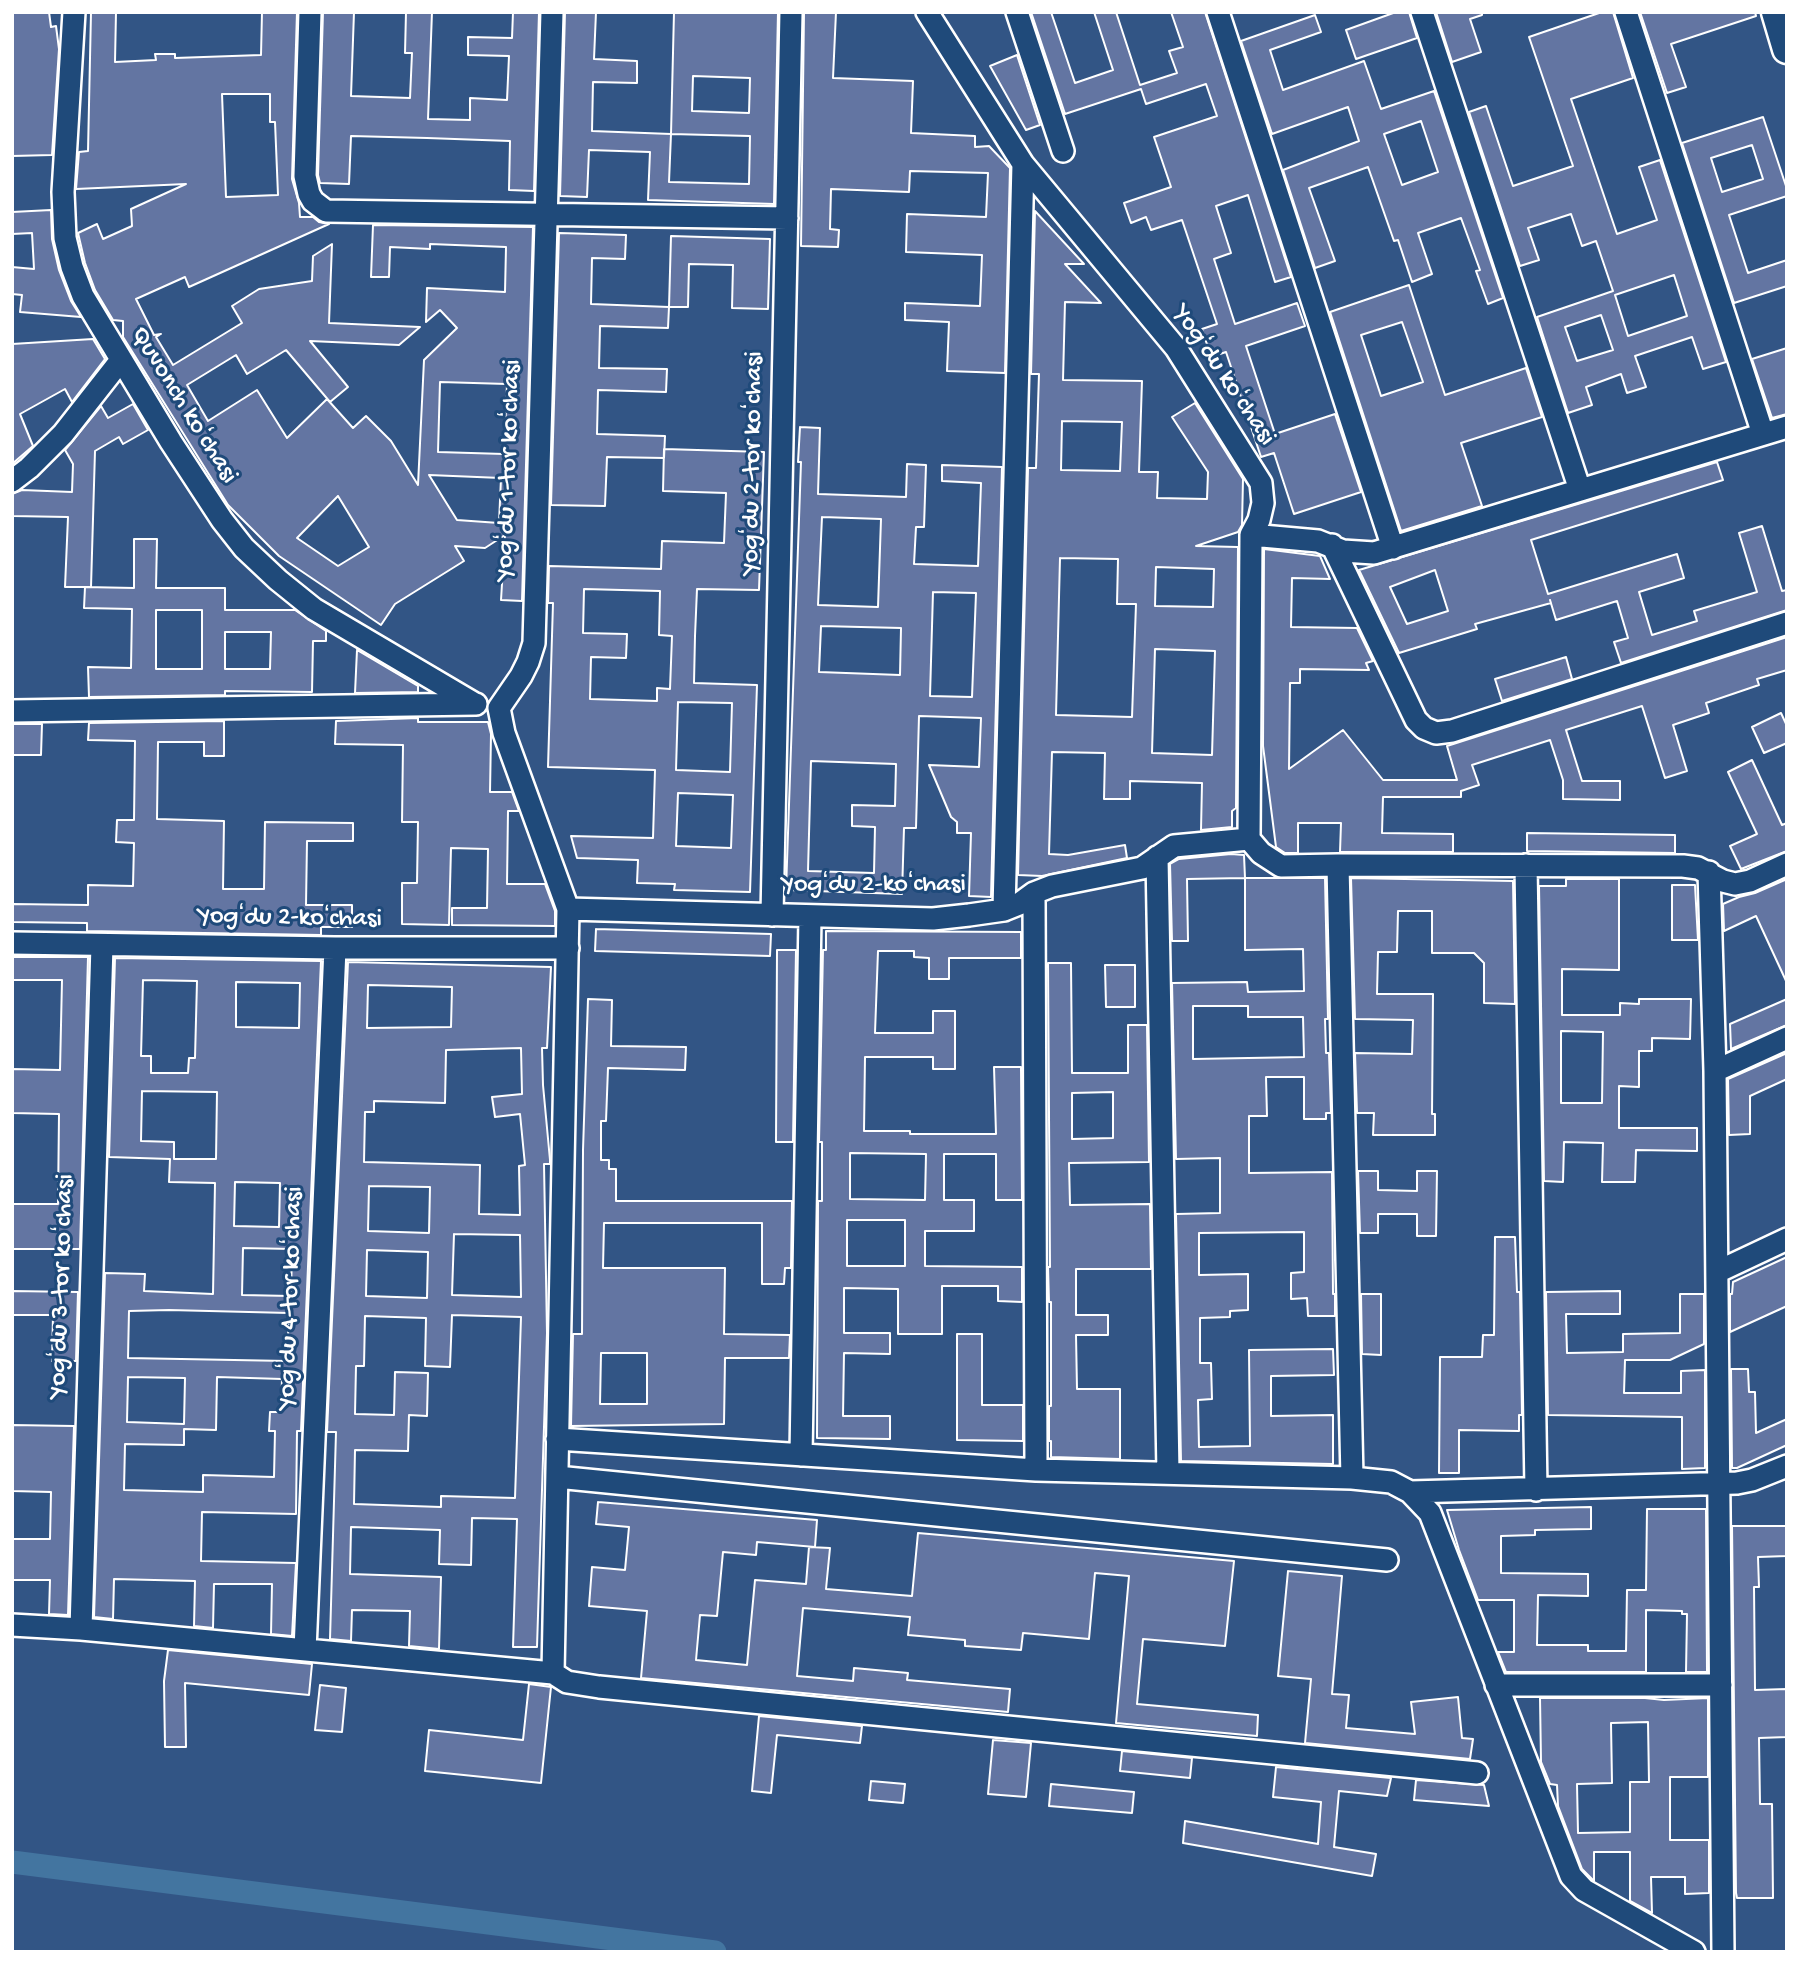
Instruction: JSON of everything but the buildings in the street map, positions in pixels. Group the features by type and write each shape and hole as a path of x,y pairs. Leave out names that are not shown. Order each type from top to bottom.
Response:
{"street":[{"name":"Quvonch koʻchasi","path":"74,12 63,192 65,238 83,296 222,520 253,556 314,609 475,704"},
{"path":"310,12 305,176 309,194 326,211 787,218"},
{"name":"Yogʻdu 1-tor koʻchasi","path":"499,708 521,676 534,643 552,12"},
{"name":"Yogʻdu 2-tor koʻchasi","path":"772,915 791,12"},
{"name":"Yogʻdu koʻchasi","path":"927,12 1023,164 1176,348 1261,483 1263,503 1259,520 1251,535 1249,839"},
{"path":"1017,12 1063,151"},
{"path":"1218,12 1393,548"},
{"path":"1422,12 1580,490"},
{"path":"1626,12 1763,434"},
{"path":"1780,16 1787,49"},
{"path":"1004,910 1023,164"},
{"path":"12,481 64,434 121,360"},
{"path":"1251,535 1318,541 1356,554 1374,553 1787,427"},
{"path":"1332,545 1416,720 1424,728 1436,733 1452,731 1787,623"},
{"path":"12,711 475,704 499,708 503,733 568,909 553,1673"},
{"path":"1249,839 1261,853 1281,866 1682,866 1709,872 1723,881 1735,884 1750,881 1787,864"},
{"name":"Yogʻdu 2-koʻchasi","path":"568,909 933,919 1004,910 1052,886 1142,868 1166,850 1184,843 1249,839"},
{"path":"1157,857 1168,1473"},
{"path":"1338,865 1352,1478"},
{"path":"1526,865 1536,1490"},
{"path":"1709,872 1715,1071 1723,1952"},
{"path":"1034,893 1036,1470"},
{"path":"800,1455 810,916"},
{"name":"Yogʻdu 2-koʻchasi","path":"12,943 568,948"},
{"name":"Yogʻdu 3-tor koʻchasi","path":"80,1629 102,945"},
{"name":"Yogʻdu 4-tor koʻchasi","path":"305,1650 335,948"},
{"path":"1715,1071 1787,1038"},
{"path":"1717,1272 1787,1239"},
{"path":"557,1439 1036,1470 1352,1478 1391,1482 1410,1492 1430,1513 1571,1876 1584,1891 1695,1952"},
{"path":"1410,1492 1719,1483 1752,1480 1787,1466"},
{"path":"557,1477 1387,1560"},
{"path":"12,1625 553,1673 567,1682 583,1685 1477,1773"},
{"path":"1496,1685 1721,1685"}],"waterway":[{"path":"12,1862 715,1952"}]}
